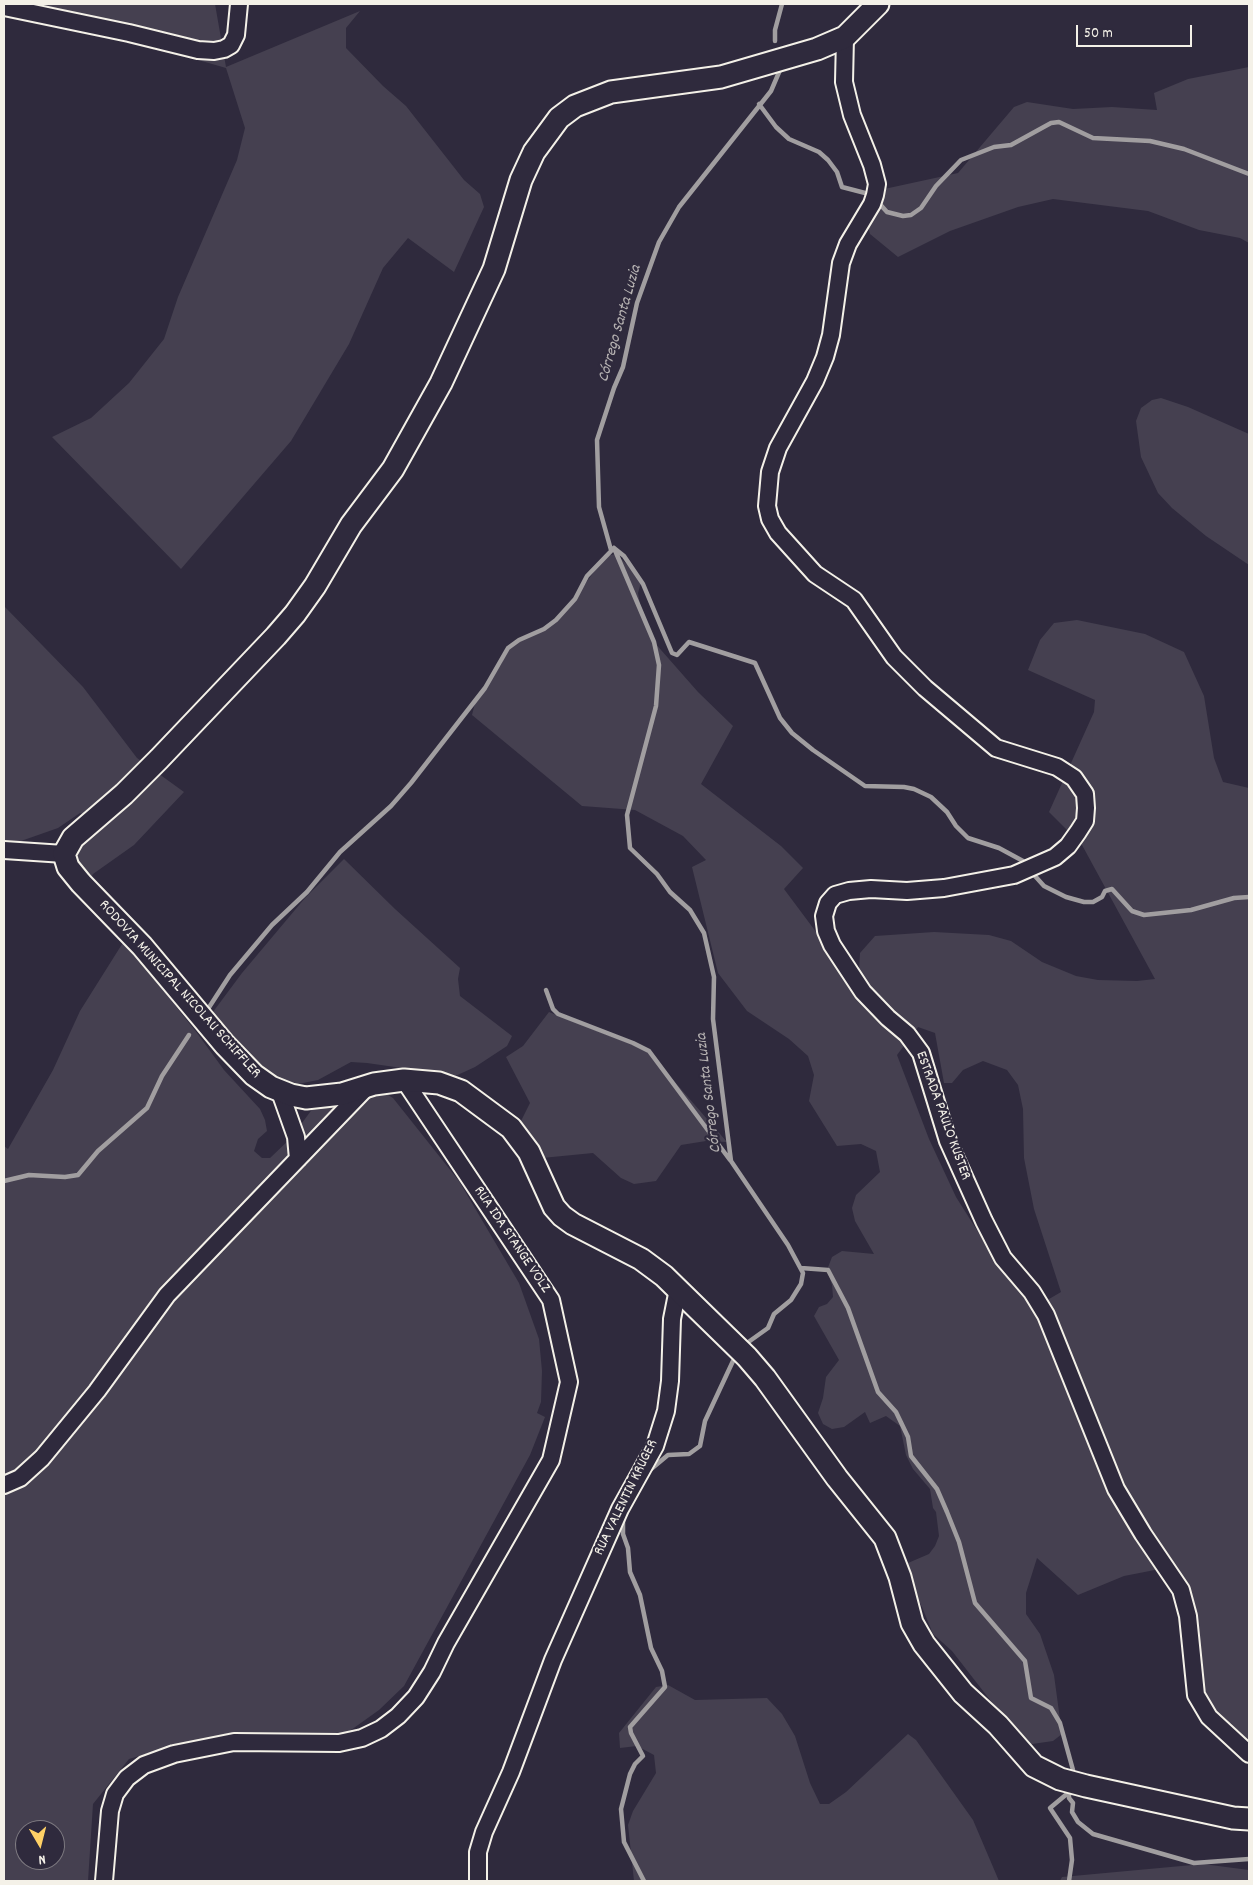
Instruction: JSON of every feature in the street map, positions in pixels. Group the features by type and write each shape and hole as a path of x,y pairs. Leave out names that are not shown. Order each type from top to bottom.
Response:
{"street":[{"path":"4,7 111,29 198,50 214,51 231,45 236,35 239,4"},
{"path":"4,850 64,854 73,838 152,766 295,614 310,593 351,525 393,469 441,383 494,269 521,180 534,152 559,118 575,106 611,92 721,77 794,57 845,37 878,4"},
{"name":"ESTRADA PAULO KUSTER","path":"845,37 844,82 852,115 872,165 877,184 872,204 848,244 840,263 832,334 825,357 815,381 778,448 770,472 767,490 770,519 778,533 815,574 854,600 894,657 925,688 996,748 1057,767 1074,778 1085,794 1086,808 1084,821 1068,846 1042,863 1014,875 944,888 908,891 871,889 849,891 835,895 828,904 824,916 826,931 832,945 863,992 888,1018 908,1034 921,1053 948,1141 980,1212 1003,1258 1032,1292 1046,1314 1116,1489 1143,1534 1181,1590 1190,1625 1196,1695 1209,1717 1249,1754"},
{"name":"RODOVIA MUNICIPAL NICOLAU SCHIFFLER","path":"64,854 68,867 77,879 142,946 225,1045 258,1078 280,1092 306,1098 342,1094 404,1080 423,1080 450,1086 461,1091 510,1128 529,1152 554,1207 562,1216 573,1224 641,1259 678,1289 747,1357 765,1378 831,1470 876,1525 890,1550 906,1594 912,1623 924,1644 963,1693 1003,1731 1034,1766 1060,1779 1086,1786 1224,1816 1249,1819"},
{"name":"RUA IDA STANGE VOLZ","path":"104,1881 110,1811 115,1794 127,1778 144,1765 174,1754 205,1746 244,1742 339,1743 362,1738 381,1729 398,1716 416,1697 428,1678 550,1460 569,1382 551,1300 404,1080"},
{"path":"4,1485 20,1478 42,1458 91,1399 167,1295 367,1087"},
{"path":"280,1092 296,1137 298,1159"},
{"name":"RUA VALENTIN KRUGER","path":"478,1881 478,1852 484,1832 511,1772 553,1660 584,1586 620,1509 655,1446 666,1412 670,1381 672,1319 678,1289"}],"shaded area":[{"path":"4,4 215,4 226,67 360,11 346,28 346,48 383,86 406,106 464,180 480,194 484,207 454,272 408,238 383,268 349,344 291,441 181,569 52,437 91,418 129,383 164,339 178,297 237,160 245,128 226,68"},
{"path":"1249,67 1249,243 1240,238 1199,230 1148,211 1053,199 1018,207 950,231 898,257 870,234 865,213 875,191 958,173 1014,107 1027,102 1073,109 1112,107 1157,110 1154,93 1188,79"},
{"path":"1161,398 1188,407 1249,434 1249,565 1206,536 1172,508 1158,493 1141,457 1136,421 1141,408 1152,400"},
{"path":"616,554 642,579 638,593 642,615 654,642 698,692 733,726 701,784 781,846 803,868 784,889 831,952 859,971 860,953 875,936 934,932 989,935 1011,941 1042,962 1076,976 1098,980 1137,981 1155,979 1082,845 1049,812 1094,712 1095,700 1028,670 1040,640 1054,623 1077,620 1145,634 1184,652 1204,696 1214,758 1223,782 1249,788 1249,1755 1190,1684 1173,1589 1160,1569 1124,1576 1078,1595 1037,1558 1026,1593 1026,1614 1040,1634 1054,1675 1062,1734 1053,1741 1025,1745 952,1651 933,1634 922,1607 901,1566 929,1554 935,1546 939,1536 936,1512 933,1508 930,1489 913,1469 906,1455 900,1426 886,1416 870,1423 865,1412 844,1427 832,1429 823,1424 818,1413 823,1398 826,1377 839,1360 814,1316 819,1307 827,1304 833,1297 832,1285 827,1270 832,1257 842,1251 874,1254 855,1221 852,1208 856,1195 880,1172 876,1151 861,1144 837,1146 809,1101 814,1075 808,1056 789,1039 747,1011 718,973 692,867 706,860 683,836 635,810 582,806 472,715 477,695 491,680 502,663 504,652 519,641 547,629 566,611 605,556","holes":["918,1027 935,1033 944,1083 952,1083 963,1070 983,1061 1007,1070 1018,1085 1023,1109 1024,1158 1034,1209 1061,1292 1044,1302 1033,1303 987,1246 956,1197 929,1139 897,1055"]},
{"path":"4,606 83,687 137,758 184,792 134,845 93,874 87,885 80,872 77,850 90,817 80,813 58,828 21,841 4,842"},
{"path":"344,859 395,909 460,968 458,979 460,996 512,1036 507,1046 475,1067 451,1078 411,1072 395,1067 351,1062 318,1080 283,1087 204,1024 242,973 305,898"},
{"path":"124,941 224,1070 260,1109 267,1131 258,1139 254,1151 262,1158 270,1158 291,1138 324,1093 339,1084 365,1081 393,1098 459,1181 519,1283 539,1339 542,1371 541,1402 537,1413 545,1417 530,1455 404,1686 379,1710 351,1730 327,1740 293,1746 183,1743 129,1759 93,1804 88,1881 4,1881 4,1146 8,1149 53,1070 80,1011"},
{"path":"549,1012 648,1051 727,1142 706,1141 681,1145 656,1181 634,1184 621,1178 593,1153 542,1158 518,1127 530,1103 506,1057 523,1046"},
{"path":"668,1685 695,1700 767,1698 782,1714 795,1736 810,1783 820,1804 829,1804 846,1792 908,1734 916,1740 973,1820 999,1881 634,1881 628,1825 633,1811 656,1773 654,1755 637,1746 620,1748 619,1733 656,1687"},
{"path":"1203,1864 1249,1870 1249,1881 1060,1881 1062,1877"}],"waterway":[{"name":"Córrego Santa Luzia","path":"775,41 775,30 782,4"},
{"name":"Córrego Santa Luzia","path":"611,550 599,507 597,440 623,367 637,303 659,242 679,207 771,91 780,70"},
{"path":"759,104 776,127 789,139 819,152 828,160 837,172 842,187 869,194"},
{"path":"878,202 887,212 903,216 911,215 921,208 936,186 961,160 994,147 1011,145 1051,123 1059,122 1093,138 1150,141 1184,149 1249,174"},
{"name":"Córrego Santa Luzia","path":"614,548 654,642 659,665 656,706 627,815 630,848 657,874 670,892 690,910 704,933 714,977 713,1019 731,1161 788,1245 803,1273 801,1284 791,1300 774,1314 768,1328 747,1343"},
{"path":"614,548 624,556 643,584 672,653 677,655 689,642 755,663 780,718 792,733 813,750 865,786 904,787 914,789 931,797 947,812 956,826 968,838 999,848 1023,861"},
{"path":"206,1012 230,975 272,925 307,892 340,852 391,806 411,783 485,688 508,648 519,640 544,629 556,620 575,599 587,576 614,548"},
{"path":"1035,876 1044,886 1066,897 1084,902 1093,902 1102,897 1105,891 1112,889 1132,911 1144,915 1191,910 1234,898 1249,897"},
{"path":"546,990 553,1009 558,1014 649,1051 730,1160"},
{"path":"4,1181 29,1175 65,1177 78,1175 98,1151 147,1108 162,1076 189,1035"},
{"name":"Córrego Santa Luzia","path":"801,1268 828,1270 848,1308 878,1392 896,1412 908,1437 911,1456 937,1489 959,1542 975,1603 1025,1661 1031,1698 1051,1708 1060,1723 1073,1770"},
{"path":"650,1470 668,1455 689,1454 700,1446 705,1421 733,1361"},
{"path":"623,1518 623,1534 628,1548 630,1572 640,1595 651,1648 662,1671 665,1687 630,1727 631,1733 643,1756 635,1764 630,1774 621,1809 624,1842 644,1881"},
{"name":"Córrego Santa Luzia","path":"1069,1790 1069,1798 1073,1803 1072,1812 1078,1822 1093,1834 1194,1863 1249,1859"},
{"path":"1068,1793 1050,1808 1070,1838 1072,1860 1069,1881"}]}
